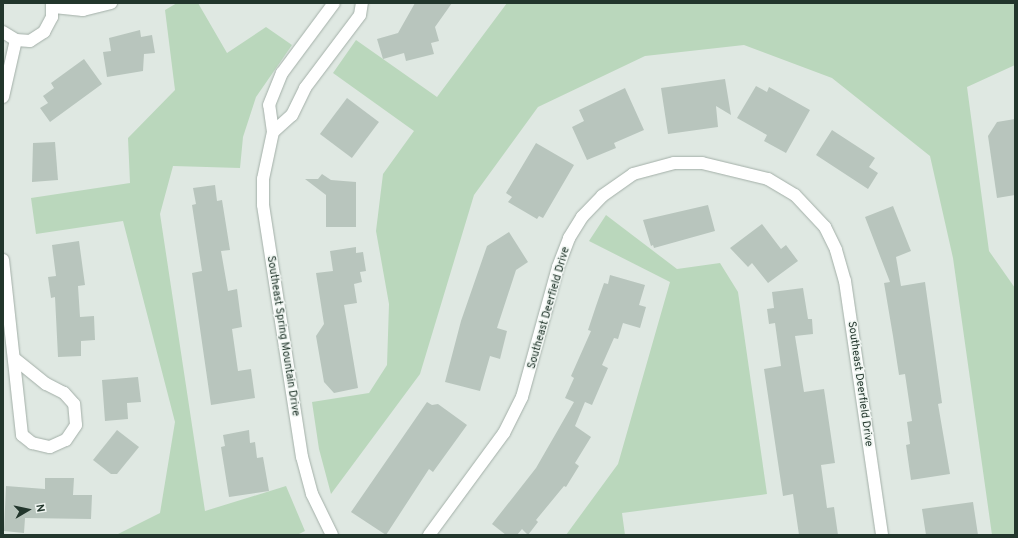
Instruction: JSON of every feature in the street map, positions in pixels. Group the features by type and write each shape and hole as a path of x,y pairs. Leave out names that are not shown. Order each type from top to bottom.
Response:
{"street":[{"path":"3,32 16,40 30,41 44,32 53,5 84,10 111,3"},
{"name":"Southeast Spring Mountain Drive","path":"332,535 312,494 302,457 263,205 263,179 273,132 269,105 282,73 334,3"},
{"path":"273,132 292,115 305,88 360,15 362,3"},
{"path":"3,97 16,40"},
{"name":"Southeast Deerfield Drive","path":"429,535 504,432 522,397 558,266 569,238 582,217 602,196 633,174 674,163 688,163 728,168 768,179 795,195 825,227 836,250 845,281 882,535"},
{"path":"3,260 15,359 22,435 32,443 50,447 66,440 76,425 74,404 64,393 46,384 15,359"}],"green space":[{"path":"177,3 198,3 227,53 266,27 292,45 256,97 243,137 240,168 173,166 160,214 205,511 286,486 305,531 297,535 116,535 160,513 175,422 123,221 36,234 31,198 130,183 128,138 175,90 165,10"},
{"path":"507,3 1015,3 1015,65 967,87 989,251 1015,288 1015,535 992,535 953,258 930,156 832,78 744,45 645,56 538,107 474,195 420,374 331,494 319,449 312,402 369,393 387,365 389,304 376,231 383,174 414,131 333,73 356,40 437,97"},
{"path":"606,215 677,269 720,263 738,292 767,494 622,513 625,535 566,535 618,464 670,282 589,241"}],"building":[{"path":"415,3 452,3 435,27 439,41 431,43 434,54 406,61 404,53 383,59 377,39 398,33"},
{"path":"140,30 141,37 152,35 155,53 144,54 143,71 107,77 103,52 111,51 109,38"},
{"path":"84,59 102,84 50,122 40,108 48,103 43,96 54,88 51,83"},
{"path":"725,79 731,115 716,106 718,127 668,134 661,88"},
{"path":"756,86 767,92 769,87 810,110 786,153 764,141 767,135 737,118"},
{"path":"625,88 644,130 614,143 616,148 587,160 572,127 584,121 579,110"},
{"path":"347,98 379,122 352,158 320,134"},
{"path":"1015,119 1015,195 997,198 988,136 997,122"},
{"path":"832,130 875,158 869,167 878,173 868,189 816,155"},
{"path":"55,142 58,180 32,182 33,143"},
{"path":"536,143 574,165 543,218 539,216 537,219 508,202 512,197 506,193"},
{"path":"322,174 331,180 356,182 356,227 326,227 326,195 305,179 318,179"},
{"path":"215,185 217,201 222,200 230,250 221,251 228,291 237,289 242,327 232,329 238,371 251,369 255,398 211,405 192,273 202,271 192,205 196,204 193,188"},
{"path":"708,205 715,231 654,248 653,245 651,246 643,220"},
{"path":"893,206 911,251 896,257 901,286 925,282 942,403 938,404 950,474 911,480 906,445 910,444 907,422 912,421 905,374 899,375 884,283 890,282 865,217"},
{"path":"762,224 781,249 786,245 798,261 768,283 752,263 748,267 730,248"},
{"path":"509,232 528,262 516,270 497,328 507,331 500,359 490,356 480,391 445,382 461,321 487,246"},
{"path":"79,241 85,285 78,286 80,317 94,316 95,340 81,341 81,356 58,357 55,297 51,298 48,277 56,276 52,245"},
{"path":"356,247 356,253 363,252 366,271 360,272 362,282 354,284 357,303 344,305 358,388 334,393 324,382 316,336 324,324 316,273 333,271 330,251"},
{"path":"610,275 645,285 639,305 646,307 640,328 623,323 618,339 614,338 602,365 608,368 592,405 585,402 575,426 591,437 575,463 579,466 566,487 564,486 536,520 538,522 528,535 522,529 517,535 506,535 492,524 536,468 574,402 565,398 574,378 571,376 591,331 588,330 604,283 608,284"},
{"path":"803,288 808,319 812,319 813,334 795,336 804,392 824,389 835,463 821,465 827,508 834,507 838,535 799,535 793,494 783,496 764,369 781,366 775,323 769,324 767,309 774,308 772,292"},
{"path":"138,377 141,402 127,403 128,419 105,421 102,380"},
{"path":"427,402 432,405 438,404 467,425 433,472 429,469 386,535 351,512"},
{"path":"117,430 139,447 117,474 111,474 93,460"},
{"path":"249,430 250,443 255,442 257,458 263,457 269,491 229,497 221,447 225,446 223,435"},
{"path":"45,478 74,478 73,495 92,495 91,519 25,518 24,533 4,531 6,486 45,489"},
{"path":"973,502 978,535 926,535 922,509"}]}
